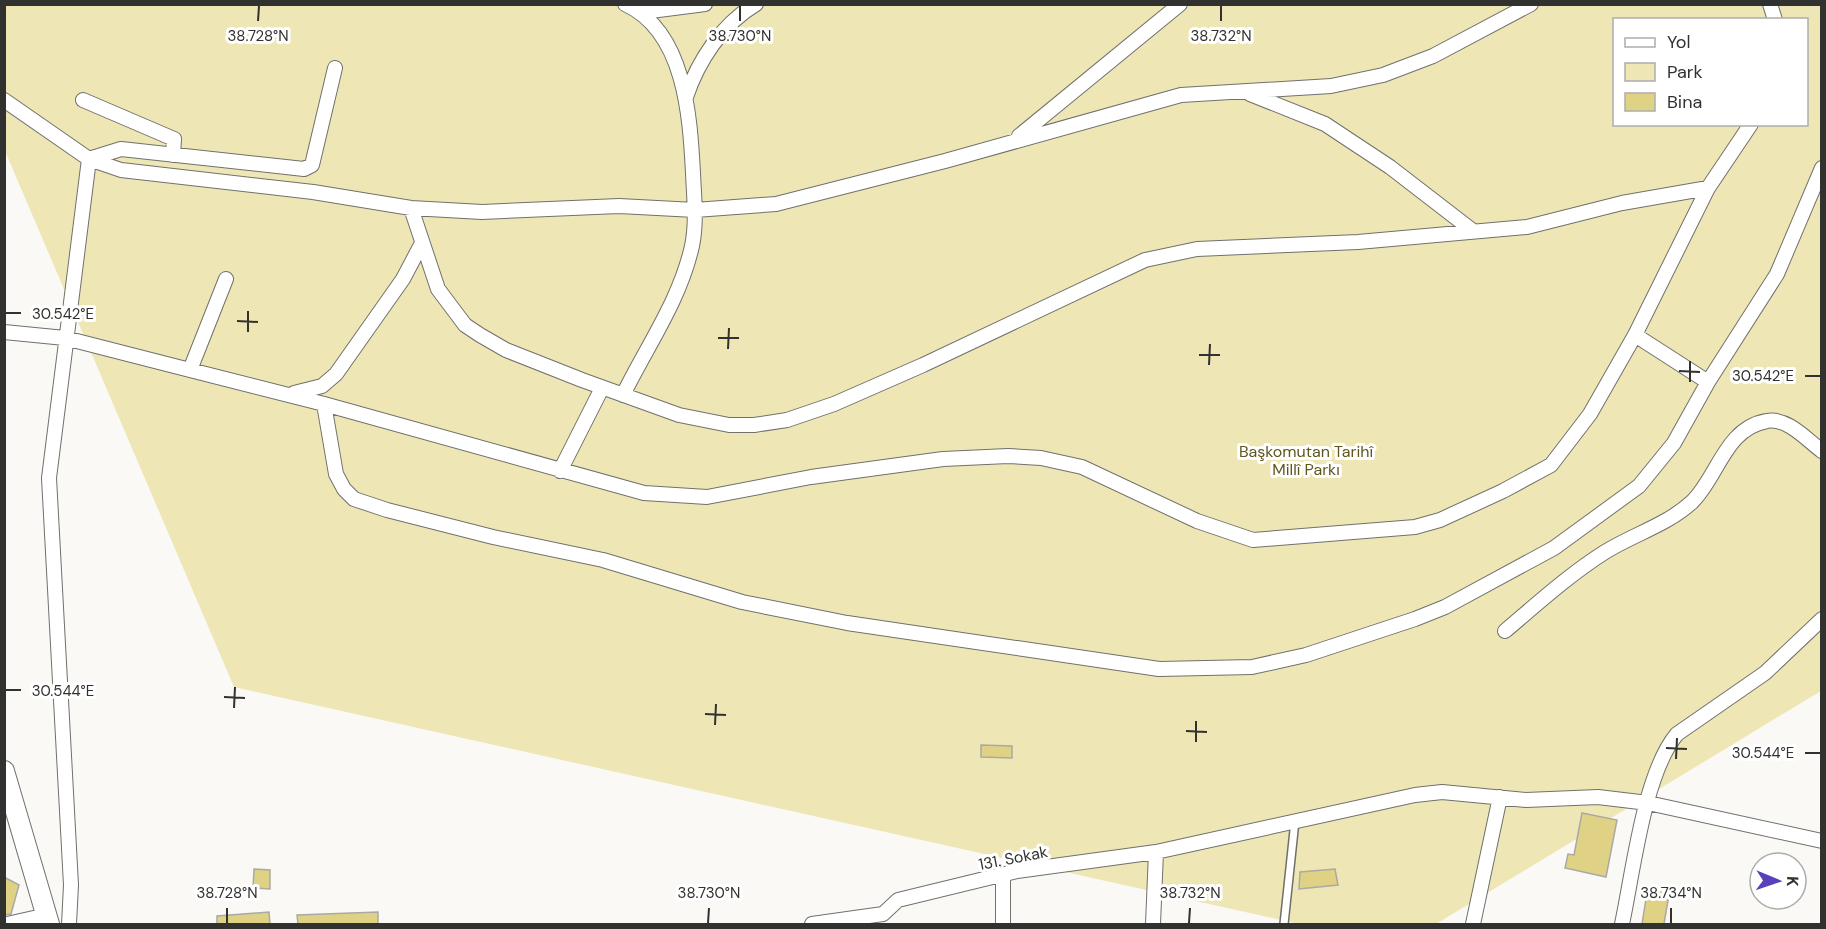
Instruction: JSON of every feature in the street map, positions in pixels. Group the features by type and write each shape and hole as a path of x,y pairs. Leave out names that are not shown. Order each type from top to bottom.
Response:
{"main road":[{"path":"4,771 10,807 48,920"}],"street":[{"path":"623,395 677,290 692,246 695,210 690,112 686,97 663,36 643,12 626,4"},
{"path":"643,12 705,4"},
{"path":"686,97 696,68 709,48 756,4"},
{"path":"1015,140 1180,4"},
{"path":"4,100 88,159 121,170 313,192 411,207 482,212 619,206 695,210 776,204 945,161 1181,96 1330,86 1383,75 1433,56 1530,4"},
{"path":"88,159 121,149 304,169 312,165 335,68"},
{"path":"1245,93 1325,123 1390,167 1473,231"},
{"path":"83,100 174,139 173,154"},
{"path":"4,332 65,338 324,404 644,493 707,497 811,477 943,459 1008,456 1041,458 1082,467 1197,521 1253,540 1414,527 1440,520 1512,487 1551,465 1590,414 1635,335 1708,188 1750,126"},
{"path":"69,924 71,885 50,478 88,159"},
{"path":"324,404 336,474 344,489 354,499 387,510 493,537 603,560 742,602 847,623 1084,660 1159,669 1197,670 1252,667 1306,655 1445,607 1554,548 1639,486 1674,443 1708,382 1777,274 1821,168"},
{"path":"411,207 438,289 465,325 506,350 602,388 679,415 729,425 768,424 834,404 966,346 1145,260 1197,249 1358,242 1527,226 1622,203 1708,188"},
{"path":"283,394 305,392 322,386 336,374 403,279 422,243"},
{"path":"190,370 226,279"},
{"path":"1635,335 1708,382"},
{"path":"560,471 602,388"},
{"path":"1505,631 1607,550 1651,530 1682,510 1702,492 1727,447 1756,424 1769,420 1786,424 1821,451"},
{"path":"1622,924 1648,803 1666,747 1677,734 1765,673 1821,620"},
{"name":"131. Sokak","path":"812,924 883,919 898,900 1003,875 1156,852 1415,795 1442,792 1526,800 1598,797 1648,803 1821,841"},
{"path":"1473,924 1500,797"},
{"path":"1153,924 1156,852"},
{"path":"1003,875 1003,924"},
{"path":"7,924 48,920"}],"lane":[{"path":"1284,924 1296,821"}],"green space":[{"name":"Başkomutan Tarihî Millî Parkı","path":"4,5 1821,5 1821,691 1436,924 1299,924 234,687 5,151"}],"building":[{"path":"981,745 1012,746 1012,758 981,757"},
{"path":"1582,813 1617,820 1606,877 1565,868 1568,854 1574,855"},
{"path":"254,869 270,870 270,889 253,888"},
{"path":"1335,869 1338,885 1299,889 1300,872"},
{"path":"4,877 19,885 11,914 4,915"},
{"path":"1648,886 1670,889 1664,924 1642,924"},
{"path":"269,912 270,924 217,924 217,916"},
{"path":"378,912 378,924 298,924 297,915"}]}
